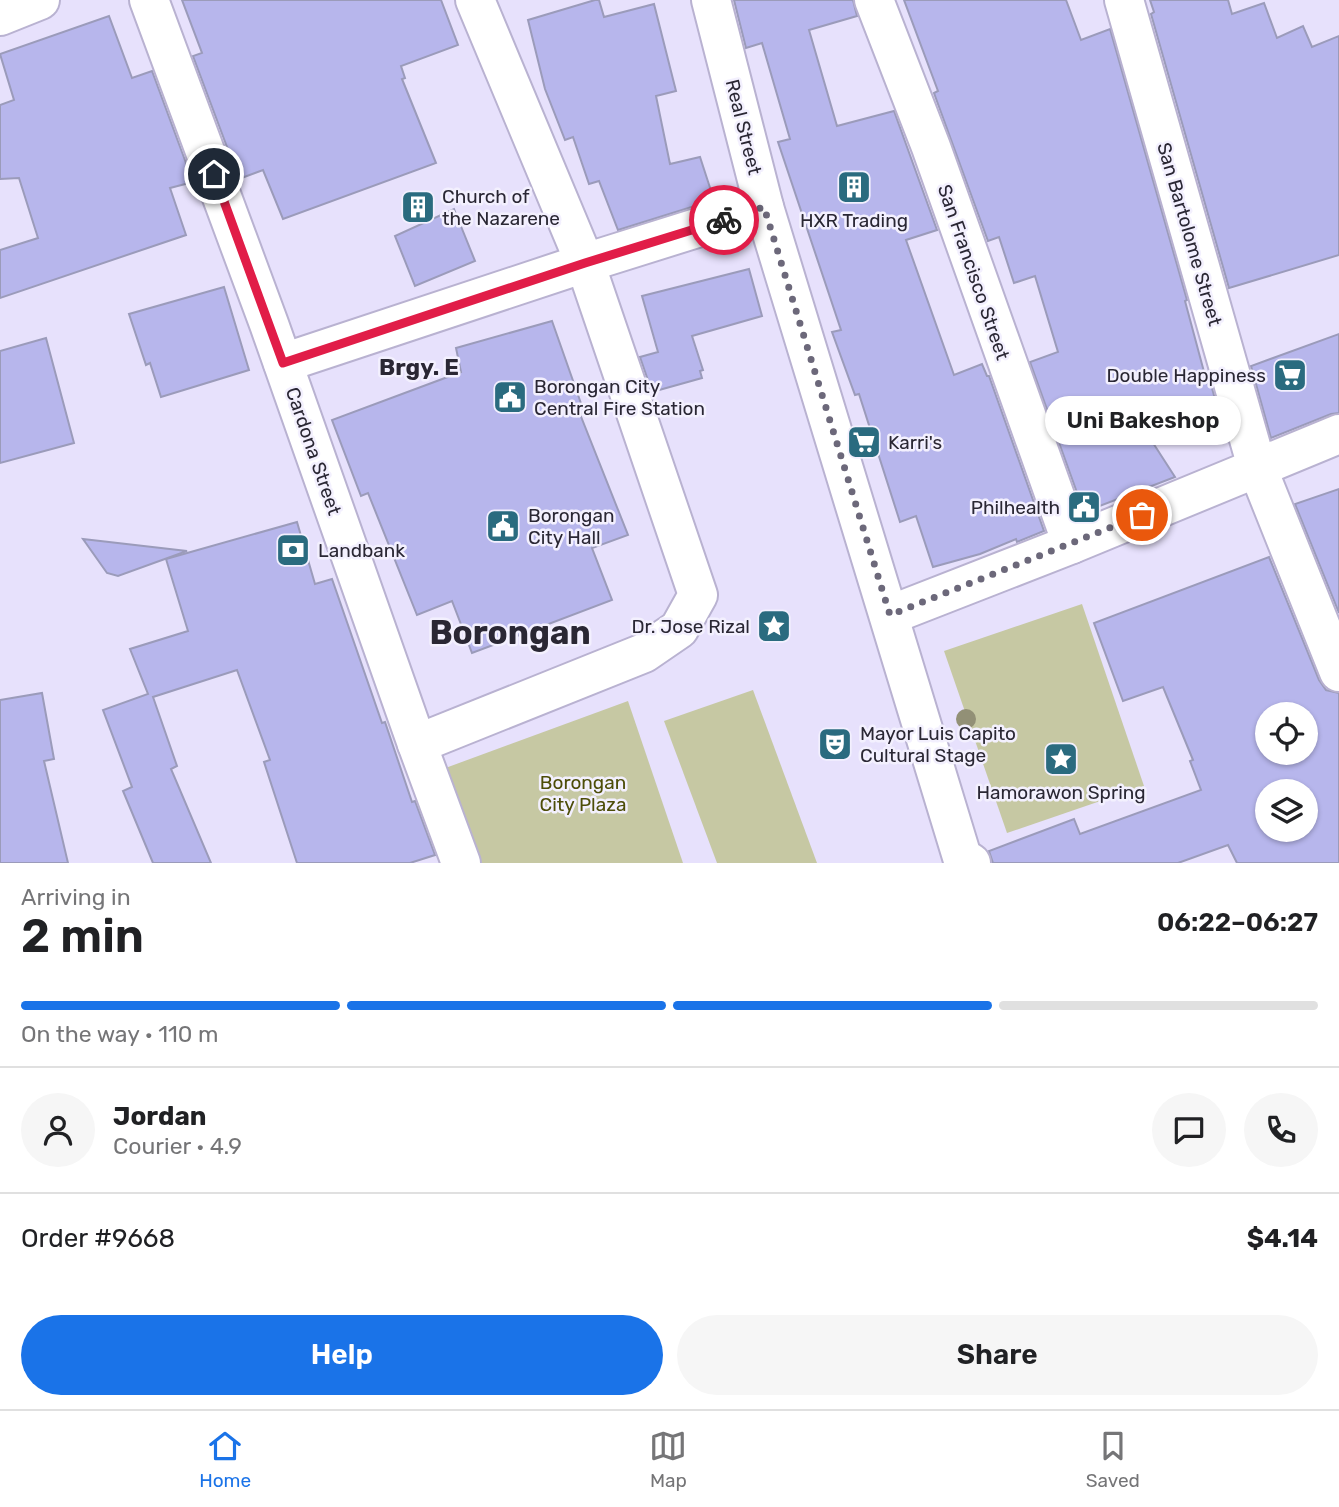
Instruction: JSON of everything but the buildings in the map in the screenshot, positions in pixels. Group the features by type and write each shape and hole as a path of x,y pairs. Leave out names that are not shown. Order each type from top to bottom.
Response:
{"street":[{"path":"0,16 40,0"},
{"name":"Cardona Street","path":"149,0 283,363 461,863"},
{"path":"417,744 644,653 679,629 698,595 585,263 475,0"},
{"name":"Real Street","path":"711,0 764,207 890,615 959,861"},
{"name":"San Francisco Street","path":"874,0 931,147 1072,544"},
{"name":"San Bartolome Street","path":"1124,0 1257,467 1339,672"},
{"path":"283,363 764,207"},
{"path":"890,615 1072,544 1339,434"}],"green space":[{"path":"1082,604 1144,786 1007,833 944,651"},
{"path":"753,690 817,863 717,863 664,721"},
{"name":"Borongan City Plaza","path":"628,701 683,863 474,863 440,770"}],"way so far":[{"path":"724,220 764,207 890,615 1142,515"}],"place":[{"name":"HXR Trading","path":"854,187"},
{"name":"Church of the Nazarene","path":"418,207"},
{"name":"Double Happiness","path":"1290,375"},
{"name":"Borongan City Central Fire Station","path":"510,397"},
{"name":"Karri's","path":"864,442"},
{"name":"Philhealth","path":"1084,507"},
{"name":"Uni Bakeshop","path":"1142,515"},
{"name":"Borongan City Hall","path":"503,526"},
{"name":"Landbank","path":"293,550"},
{"name":"Dr. Jose Rizal","path":"774,626"},
{"name":"Mayor Luis Capito Cultural Stage","path":"835,744"},
{"name":"Hamorawon Spring","path":"1061,759"}],"district":[{"name":"Brgy. E","path":"419,367"},
{"name":"Borongan","path":"510,632"}],"route":[{"path":"214,174 283,363 724,220"}]}
